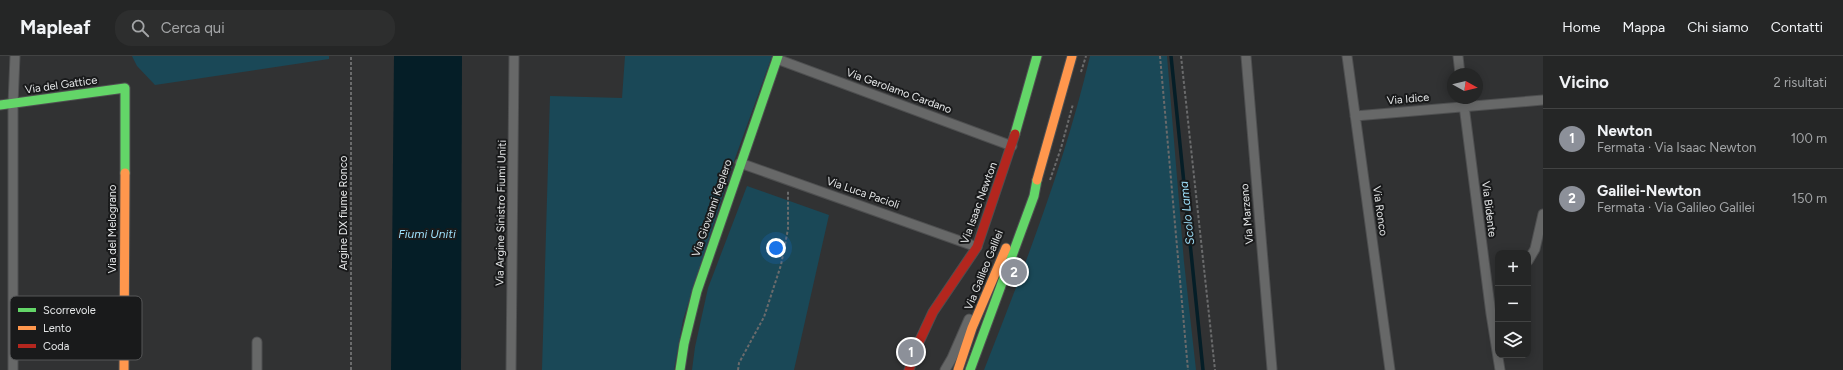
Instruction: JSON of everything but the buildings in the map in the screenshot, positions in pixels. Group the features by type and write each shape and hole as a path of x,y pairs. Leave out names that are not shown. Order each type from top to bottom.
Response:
{"street":[{"path":"13,296 13,104 15,56"},
{"name":"Via Argine Sinistro Fiumi Uniti","path":"511,370 514,56"},
{"name":"Via Isaac Newton","path":"909,370 919,342 933,312 977,246 1012,146 1037,56"},
{"name":"Via Galileo Galilei","path":"970,370 1034,196 1036,181 1063,92 1072,56"},
{"name":"Via Marzeno","path":"1246,56 1272,369"},
{"name":"Via Ronco","path":"1347,56 1390,370"},
{"path":"1458,56 1459,68"},
{"name":"Via Gerolamo Cardano","path":"778,57 1012,146"},
{"name":"Via Giovanni Keplero","path":"680,370 684,344 697,291 740,163 778,57"},
{"name":"Via del Gattice","path":"0,105 124,88"},
{"name":"Via del Melograno","path":"124,88 124,296"},
{"name":"Via Idice","path":"1483,102 1543,100"},
{"name":"Via Idice","path":"1355,116 1448,104"},
{"name":"Via Bidente","path":"1463,104 1492,323 1500,370"},
{"name":"Via Luca Pacioli","path":"740,163 977,246"},
{"name":"Via Galileo Galilei","path":"958,370 972,328 1003,257 1028,190 1036,181"},
{"path":"1531,256 1535,249 1543,214"},
{"path":"945,370 952,358 989,276 1003,257"},
{"path":"1492,323 1495,318"},
{"path":"965,370 974,344 982,335"},
{"path":"257,342 257,370"}],"path":[{"name":"Argine DX fiume Ronco","path":"351,56 351,370"},
{"path":"1160,56 1188,370"},
{"path":"1181,56 1215,370"},
{"path":"738,370 739,363 764,317 781,264 788,229 788,180"}],"shaded area":[{"path":"132,56 329,56 329,59 155,85 137,66"},
{"path":"625,56 772,56 733,164 683,320 674,370 542,370 550,96 622,98"},
{"path":"1090,56 1167,56 1184,262 1196,370 984,370 1043,215 1069,136"},
{"path":"747,186 829,215 794,370 692,370 695,347 708,288"}],"water":[{"name":"Fiumi Uniti","path":"394,56 462,56 461,370 391,370"}],"waterway":[{"name":"Scolo Lama","path":"1171,56 1203,370"}],"traffic: fast":[{"path":"680,370 684,344 697,291 778,56"},
{"path":"1015,134 1037,56"},
{"path":"0,105 125,88 125,173"},
{"path":"970,370 1034,196 1037,180"}],"traffic: slow":[{"path":"1037,180 1072,56"},
{"path":"124,296 125,173"},
{"path":"958,370 972,328 1006,248"},
{"path":"124,360 124,370"}],"traffic: jam":[{"path":"909,370 919,342 933,312 977,247 1015,134"}],"place":[{"name":"Galilei-Newton","path":"1014,272"},
{"name":"Newton","path":"911,352"}]}
